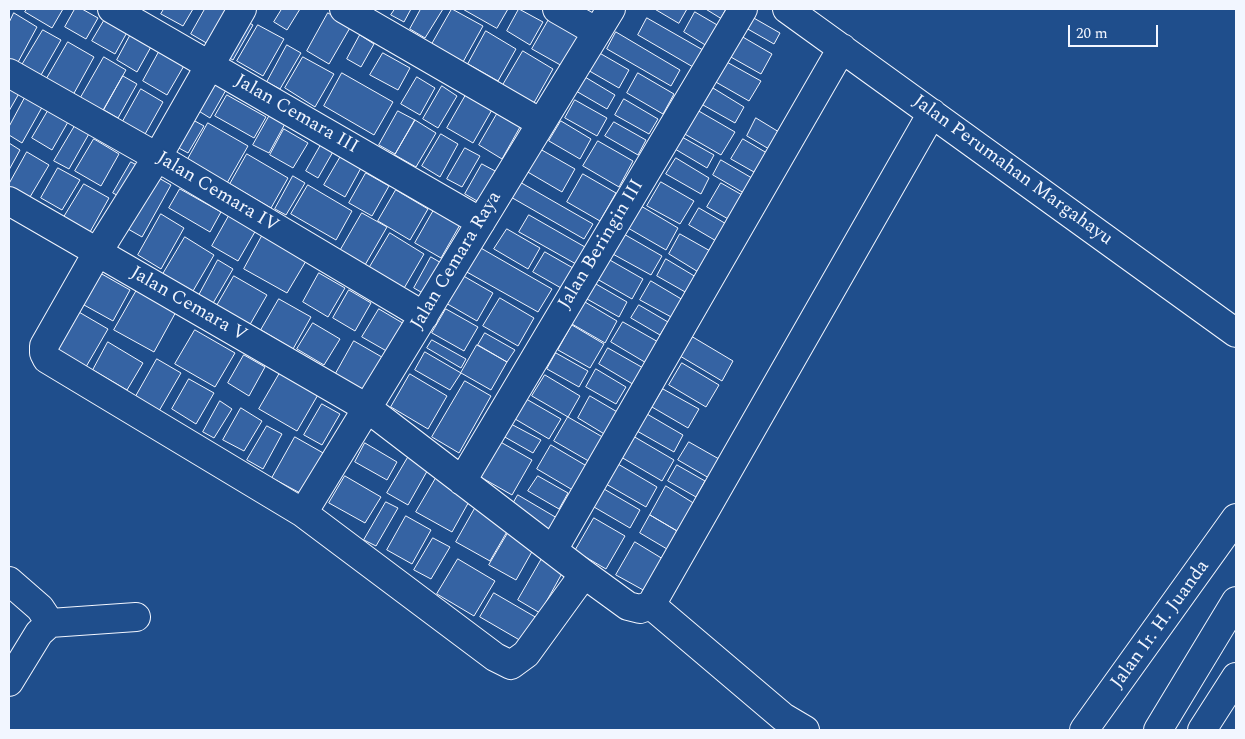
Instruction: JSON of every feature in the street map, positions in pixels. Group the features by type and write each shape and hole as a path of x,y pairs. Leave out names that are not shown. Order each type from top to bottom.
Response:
{"main road":[{"name":"Jalan Cemara III","path":"112,9 481,222"},
{"path":"242,9 44,346 44,353 47,359 303,513 495,658 511,665 526,654 584,574"},
{"path":"344,9 541,123"},
{"path":"557,9 597,32"},
{"name":"Jalan Cemara Raya","path":"303,513 611,9"},
{"name":"Jalan Beringin III","path":"462,481 742,9"},
{"name":"Jalan Perumahan Margahayu","path":"787,9 1236,333"},
{"path":"553,550 842,48"},
{"name":"Jalan Cemara IV","path":"9,73 157,156 424,316"},
{"path":"805,730 783,717 651,605 932,113"},
{"name":"Jalan Cemara V","path":"9,202 367,408 628,606 640,609 651,605"},
{"name":"Jalan Ir. H. Juanda","path":"1084,730 1236,518"},
{"path":"9,582 40,608 50,623"},
{"path":"1158,730 1236,600"},
{"path":"1165,730 1236,616"},
{"path":"9,682 39,633 50,623 136,617"},
{"path":"1202,730 1236,677"}],"building":[{"path":"27,9 63,9 52,28 25,12"},
{"path":"75,9 82,9 98,18 86,39 65,27"},
{"path":"164,9 193,9 183,26 161,14"},
{"path":"205,9 238,9 215,48 191,34"},
{"path":"282,9 300,9 287,30 274,22"},
{"path":"395,9 411,9 404,22 391,15"},
{"path":"421,9 443,9 425,38 410,29"},
{"path":"452,9 483,26 463,62 432,44"},
{"path":"463,9 508,9 497,28"},
{"path":"519,9 543,22 530,45 507,31"},
{"path":"655,9 687,9 679,23"},
{"path":"706,9 726,9 721,18"},
{"path":"695,12 719,26 707,46 684,32"},
{"path":"14,13 37,27 17,64 9,59 9,23"},
{"path":"328,13 351,26 329,64 307,51"},
{"path":"108,14 130,27 115,54 92,41"},
{"path":"552,14 584,32 564,67 532,49"},
{"path":"752,17 780,33 774,44 746,28"},
{"path":"241,18 253,25 233,60 221,53"},
{"path":"647,18 703,50 693,67 638,35"},
{"path":"258,25 284,39 263,76 237,61"},
{"path":"43,30 61,40 41,75 22,65"},
{"path":"486,31 516,49 498,81 468,64"},
{"path":"616,32 680,70 671,86 607,49"},
{"path":"131,34 152,45 137,72 117,60"},
{"path":"360,35 374,44 361,67 347,59"},
{"path":"741,36 772,54 761,74 729,56"},
{"path":"68,42 94,57 73,95 46,80"},
{"path":"287,45 301,53 280,89 267,82"},
{"path":"160,50 185,64 167,95 143,81"},
{"path":"523,51 553,69 531,108 500,90"},
{"path":"596,51 629,70 619,88 586,69"},
{"path":"383,53 410,68 398,90 370,75"},
{"path":"104,57 126,70 102,112 80,99"},
{"path":"303,57 334,74 315,107 285,88"},
{"path":"725,61 761,81 749,101 714,81"},
{"path":"342,73 393,102 374,135 324,106"},
{"path":"638,73 674,94 663,114 627,93"},
{"path":"123,76 137,84 118,118 104,110"},
{"path":"417,77 435,88 420,115 401,104"},
{"path":"585,77 615,95 607,109 576,91"},
{"path":"205,78 226,90 210,118 189,105"},
{"path":"9,83 21,90 9,111"},
{"path":"442,86 457,96 438,128 423,119"},
{"path":"713,88 744,107 735,123 703,105"},
{"path":"141,89 163,102 144,136 122,123"},
{"path":"28,92 45,102 22,143 9,135 9,127"},
{"path":"467,93 493,108 473,143 447,128"},
{"path":"227,95 266,117 254,138 215,116"},
{"path":"624,99 658,119 649,134 615,115"},
{"path":"575,100 607,118 597,136 565,118"},
{"path":"52,104 72,115 52,150 32,138"},
{"path":"697,110 735,132 721,155 683,133"},
{"path":"398,111 415,120 395,154 379,145"},
{"path":"271,113 286,122 269,153 253,145"},
{"path":"497,114 520,127 502,159 479,145"},
{"path":"184,115 204,126 188,153 168,142"},
{"path":"756,118 779,132 769,149 747,136"},
{"path":"415,120 436,133 416,167 395,155"},
{"path":"561,121 591,139 580,159 549,141"},
{"path":"614,122 646,140 638,155 605,136"},
{"path":"208,123 248,146 227,183 188,159"},
{"path":"76,124 90,132 69,169 54,161"},
{"path":"284,129 308,143 293,168 270,155"},
{"path":"441,134 458,144 440,177 422,166"},
{"path":"682,137 714,155 707,168 675,149"},
{"path":"94,139 119,154 101,186 75,171"},
{"path":"743,139 772,156 761,176 731,159"},
{"path":"598,141 633,161 619,187 583,166"},
{"path":"9,143 20,150 9,170"},
{"path":"322,143 334,150 318,178 306,171"},
{"path":"465,148 480,156 462,187 447,179"},
{"path":"540,149 575,169 562,192 526,171"},
{"path":"27,152 49,165 27,202 9,191 9,184"},
{"path":"247,154 288,178 271,208 230,184"},
{"path":"341,156 361,168 345,197 324,185"},
{"path":"676,158 709,178 701,194 666,174"},
{"path":"721,160 757,181 749,196 713,175"},
{"path":"131,162 146,170 128,201 113,193"},
{"path":"482,164 497,172 479,202 465,194"},
{"path":"58,168 80,180 62,210 41,198"},
{"path":"366,173 389,186 372,216 349,203"},
{"path":"583,174 616,193 600,221 567,202"},
{"path":"293,176 305,183 286,215 275,209"},
{"path":"157,177 171,185 142,237 128,229"},
{"path":"518,181 593,224 584,239 509,196"},
{"path":"661,182 694,201 680,224 647,206"},
{"path":"721,183 744,196 730,220 707,207"},
{"path":"84,184 109,198 90,232 64,217"},
{"path":"308,185 352,211 336,240 291,214"},
{"path":"180,189 221,212 210,232 169,208"},
{"path":"396,190 428,209 410,240 378,221"},
{"path":"641,206 678,228 666,250 628,228"},
{"path":"435,208 461,223 441,258 415,243"},
{"path":"699,208 728,225 718,242 689,225"},
{"path":"362,213 387,227 365,265 340,251"},
{"path":"161,214 184,228 161,269 138,255"},
{"path":"230,214 256,230 238,261 212,246"},
{"path":"529,215 585,247 576,264 519,232"},
{"path":"507,229 540,248 528,269 494,249"},
{"path":"390,233 424,254 403,290 368,270"},
{"path":"622,233 662,256 651,275 611,253"},
{"path":"680,234 712,252 700,273 669,254"},
{"path":"262,236 306,261 287,293 244,269"},
{"path":"185,237 214,255 193,291 163,274"},
{"path":"479,247 552,289 538,312 465,271"},
{"path":"545,252 573,268 561,288 533,272"},
{"path":"431,257 443,264 426,295 414,288"},
{"path":"608,259 643,279 632,299 597,279"},
{"path":"666,259 696,277 687,293 657,276"},
{"path":"218,260 233,269 212,305 198,297"},
{"path":"93,269 130,290 113,321 75,300"},
{"path":"319,273 345,288 328,317 303,302"},
{"path":"460,274 493,293 477,321 444,302"},
{"path":"234,276 267,295 248,328 215,309"},
{"path":"651,281 683,300 673,318 640,300"},
{"path":"596,284 627,302 619,317 587,299"},
{"path":"138,288 177,310 154,352 114,330"},
{"path":"349,290 371,303 355,331 333,318"},
{"path":"500,298 534,318 518,346 483,326"},
{"path":"279,299 311,317 293,349 261,330"},
{"path":"585,302 617,321 605,343 572,324"},
{"path":"639,305 668,322 660,335 631,318"},
{"path":"72,308 108,329 83,372 48,351"},
{"path":"379,309 406,325 390,353 362,337"},
{"path":"446,309 478,327 464,351 432,333"},
{"path":"623,322 660,343 648,364 611,342"},
{"path":"313,323 340,339 324,365 297,349"},
{"path":"572,325 604,344 590,368 558,350"},
{"path":"195,330 235,353 215,387 175,364"},
{"path":"485,333 515,350 507,362 478,345"},
{"path":"691,336 733,361 722,381 680,356"},
{"path":"432,340 466,359 461,368 427,348"},
{"path":"354,341 387,360 367,394 335,375"},
{"path":"108,342 143,363 127,390 93,370"},
{"path":"477,345 507,362 491,390 461,373"},
{"path":"608,348 645,369 636,386 599,364"},
{"path":"425,352 461,373 450,390 415,370"},
{"path":"556,353 588,371 579,387 547,369"},
{"path":"244,355 265,367 249,396 228,383"},
{"path":"157,359 181,373 159,411 135,398"},
{"path":"682,363 719,385 706,407 669,385"},
{"path":"596,369 626,387 616,404 586,387"},
{"path":"281,371 319,393 297,431 259,409"},
{"path":"410,374 447,396 428,429 391,407"},
{"path":"545,375 580,396 568,417 532,396"},
{"path":"189,379 214,393 196,424 172,409"},
{"path":"465,381 491,396 459,453 432,437"},
{"path":"663,389 699,409 688,428 652,407"},
{"path":"521,396 561,419 549,439 510,416"},
{"path":"590,396 619,413 606,435 578,418"},
{"path":"220,401 232,409 214,438 203,432"},
{"path":"322,404 340,414 322,445 304,435"},
{"path":"241,408 262,421 244,451 223,440"},
{"path":"647,414 683,435 674,452 637,431"},
{"path":"568,417 606,439 592,463 554,441"},
{"path":"511,424 541,440 533,453 503,436"},
{"path":"267,426 282,434 263,469 247,460"},
{"path":"633,436 674,460 662,481 621,457"},
{"path":"295,437 325,454 302,494 272,478"},
{"path":"497,440 532,460 512,495 477,475"},
{"path":"689,442 719,459 709,478 678,460"},
{"path":"365,443 397,462 387,480 355,462"},
{"path":"551,445 590,468 576,492 537,469"},
{"path":"410,454 430,466 408,505 387,493"},
{"path":"618,464 657,487 646,507 606,484"},
{"path":"677,465 705,481 696,497 668,481"},
{"path":"345,476 381,497 365,523 329,503"},
{"path":"538,476 568,493 559,509 528,491"},
{"path":"436,478 471,498 452,532 416,512"},
{"path":"666,486 695,504 679,532 650,515"},
{"path":"604,489 640,510 630,528 594,507"},
{"path":"518,495 557,518 549,532 510,509"},
{"path":"386,502 398,508 376,546 364,540"},
{"path":"478,503 512,523 490,561 456,542"},
{"path":"650,515 677,531 667,549 640,533"},
{"path":"406,516 431,530 412,564 387,550"},
{"path":"594,518 625,536 606,569 575,551"},
{"path":"508,533 534,548 516,580 489,565"},
{"path":"433,538 450,547 431,579 414,570"},
{"path":"635,542 663,559 645,591 616,575"},
{"path":"544,555 565,568 540,613 518,600"},
{"path":"458,559 495,581 474,616 437,594"},
{"path":"494,593 537,618 523,642 480,617"}]}
